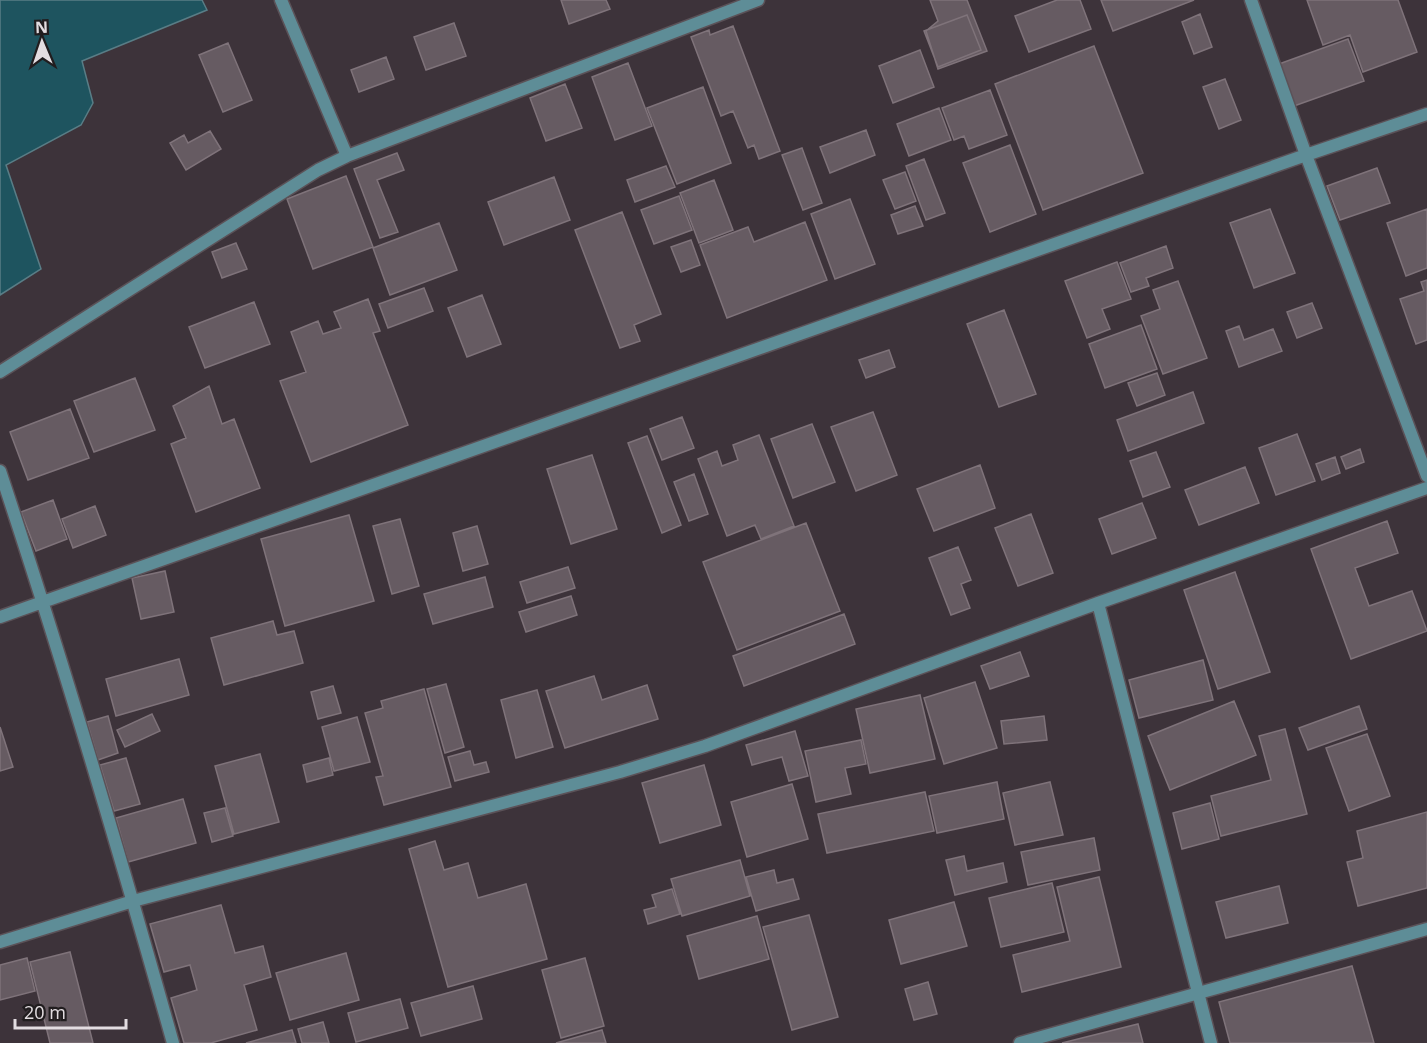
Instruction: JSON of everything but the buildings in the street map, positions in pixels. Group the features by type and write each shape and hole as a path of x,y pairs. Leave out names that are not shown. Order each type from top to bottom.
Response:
{"street":[{"path":"281,0 347,156"},
{"path":"0,372 318,170 347,156 758,0"},
{"path":"1251,0 1306,155 1427,476"},
{"path":"0,617 1427,114"},
{"path":"0,471 44,603 173,1043"},
{"path":"0,942 133,901 620,772 705,746 1098,603 1427,488"},
{"path":"1098,603 1211,1043"},
{"path":"1020,1043 1427,929"}],"water":[{"path":"0,0 202,0 207,10 82,61 93,103 81,125 6,165 41,269 0,295"}]}
